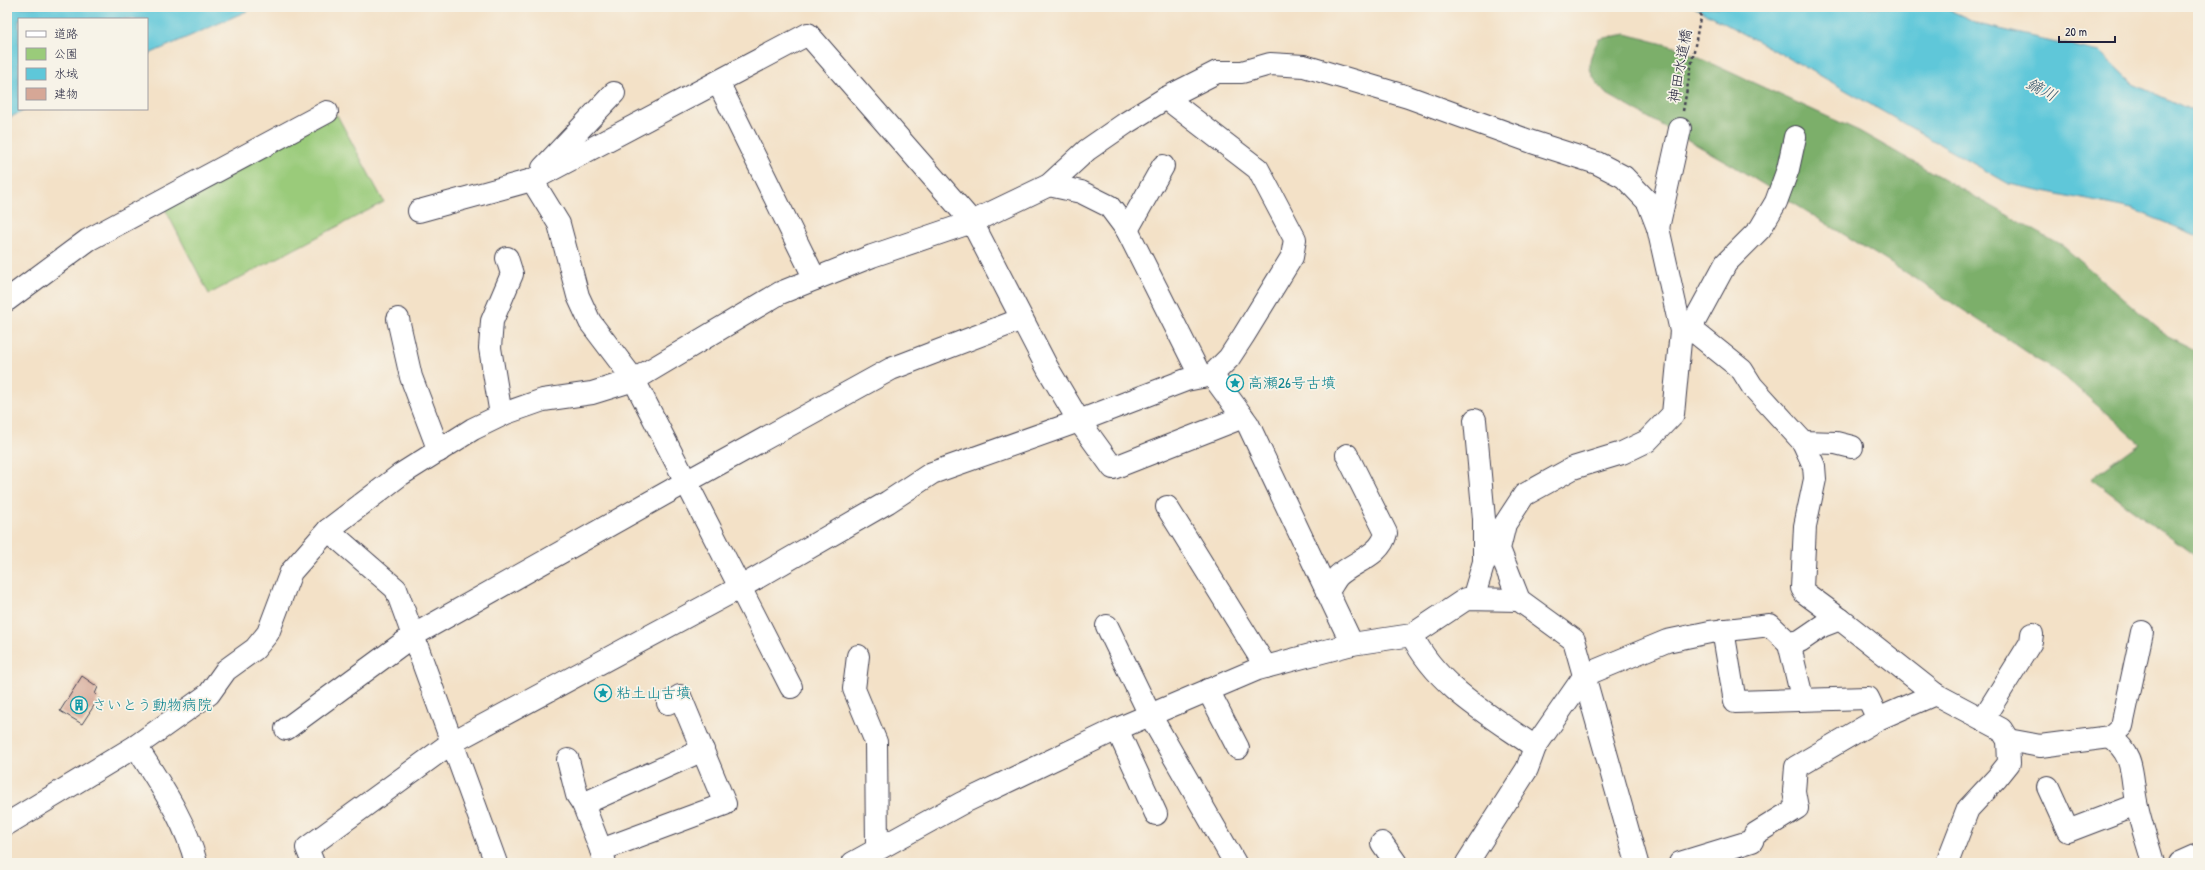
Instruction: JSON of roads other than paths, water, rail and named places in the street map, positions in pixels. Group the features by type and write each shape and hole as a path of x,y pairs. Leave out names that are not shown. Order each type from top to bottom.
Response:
{"street":[{"path":"419,211 532,180 808,34 972,222 1022,319 1079,421 1113,468 1243,417"},
{"path":"7,824 136,746 209,694 226,670 255,650 268,633 291,572 328,530 400,475 439,450 501,415 543,400 592,393 634,380 780,293 872,256 972,222 1049,185 1087,150 1166,98 1217,72 1242,72 1270,64 1304,66 1408,98 1532,142 1597,163 1624,177 1648,202 1658,228 1681,331 1673,414 1647,441 1622,453 1573,468 1524,495 1505,524 1499,549 1519,600 1574,640 1637,863"},
{"path":"718,82 815,279"},
{"path":"532,180 614,93"},
{"path":"313,863 307,848 451,743 741,586 888,502 932,473 1079,421 1186,380 1207,376 1229,358 1292,257 1295,239 1258,169 1166,98"},
{"path":"7,300 88,240 327,112"},
{"path":"1658,228 1680,129"},
{"path":"1681,331 1694,322 1726,263 1760,229 1776,202 1788,169 1795,136"},
{"path":"1127,230 1162,166"},
{"path":"532,180 559,224 578,296 590,322 634,380 741,586 791,687"},
{"path":"1049,185 1081,192 1110,206 1127,230 1207,376 1243,417 1352,644"},
{"path":"501,415 490,348 492,321 512,274 507,258"},
{"path":"398,319 411,377 439,450"},
{"path":"286,729 414,635 686,482 891,369 1022,319"},
{"path":"1681,331 1696,332 1742,370 1752,386 1804,442 1814,466 1814,479 1805,526 1802,588 1805,593 1935,694 2001,729 2008,740 2009,763 1968,809 1947,863"},
{"path":"1473,599 1484,562 1484,519 1475,420"},
{"path":"1804,442 1836,443 1852,447"},
{"path":"1328,592 1339,575 1374,552 1384,542 1386,533 1347,455"},
{"path":"1168,508 1266,667"},
{"path":"328,530 396,589 496,863"},
{"path":"866,857 962,803 1117,729 1266,667 1352,644 1412,635 1466,598 1519,600"},
{"path":"1789,643 1800,641 1822,626 1840,619"},
{"path":"1467,863 1527,769 1535,747 1585,675 1667,641 1724,630 1770,625 1789,643 1800,689 1800,699"},
{"path":"1107,626 1150,715 1235,863"},
{"path":"1724,630 1735,702 1868,698 1878,718"},
{"path":"2008,740 2040,746 2110,737 2122,726 2142,632"},
{"path":"1983,719 2031,642 2032,634"},
{"path":"1412,635 1418,649 1459,694 1535,747"},
{"path":"858,656 854,690 876,742 866,857"},
{"path":"1208,690 1238,748"},
{"path":"1680,863 1752,841 1755,834 1797,808 1794,791 1796,767 1878,718 1935,694"},
{"path":"568,760 577,795 583,804 603,857 725,804 680,696 668,702"},
{"path":"1117,729 1156,814"},
{"path":"2110,737 2122,746 2130,762 2136,805 2154,863"},
{"path":"136,746 177,812 191,843 196,863"},
{"path":"583,804 703,750"},
{"path":"2048,787 2068,831 2136,805"},
{"path":"1382,842 1396,863"},
{"path":"2180,863 2198,855"}],"water":[{"path":"7,7 256,7 148,55 148,18 18,18 18,110 25,110 7,119"},
{"name":"鏑川","path":"1694,7 1943,7 1982,25 2100,52 2133,84 2198,113 2198,236 2132,209 2009,184 1807,68"}],"place":[{"name":"高瀬26号古墳","path":"1235,383"},
{"name":"粘土山古墳","path":"603,693"},
{"name":"さいとう動物病院","path":"79,705"}]}
